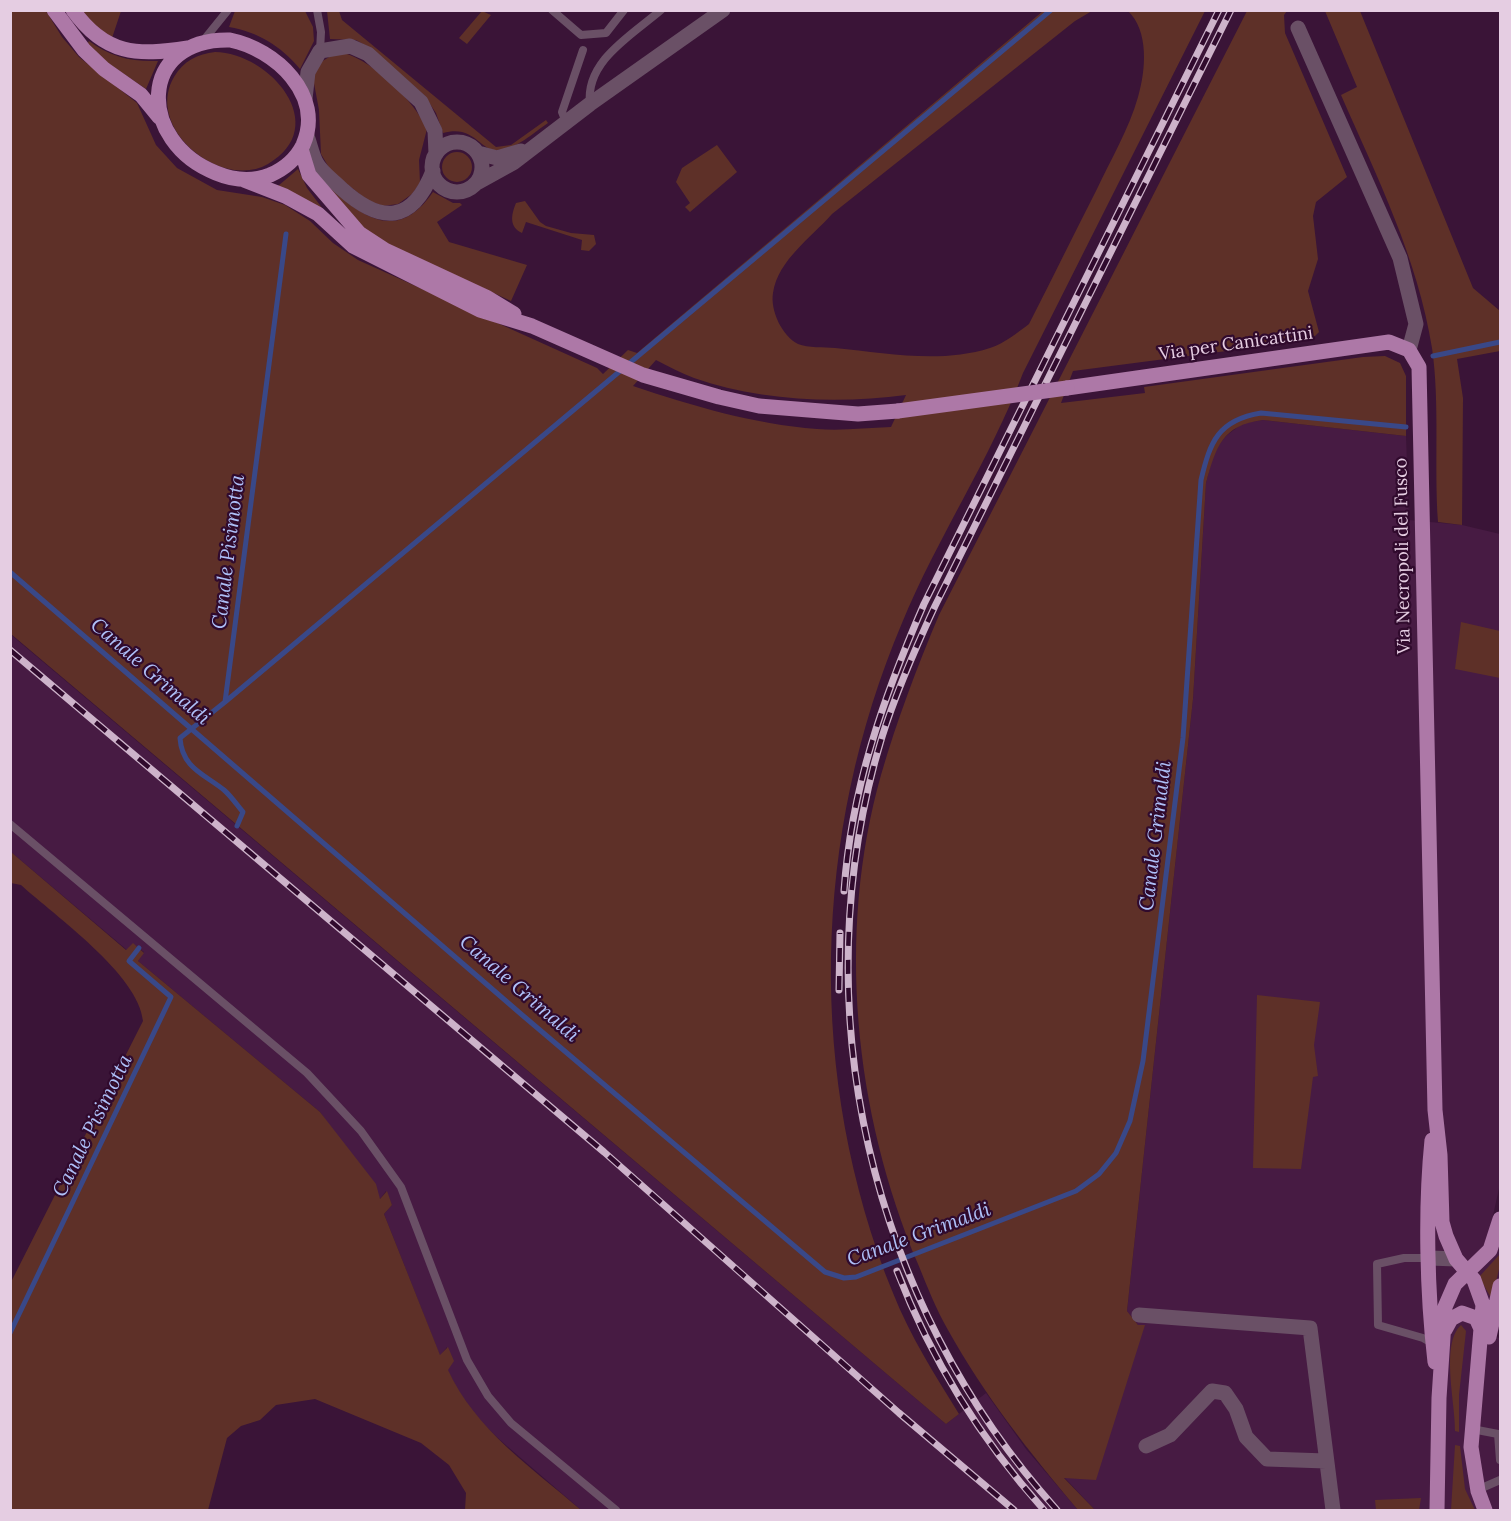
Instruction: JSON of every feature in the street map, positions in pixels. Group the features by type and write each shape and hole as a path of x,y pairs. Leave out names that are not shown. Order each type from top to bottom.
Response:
{"main road":[{"path":"54,10 84,50 104,69 141,94 161,119 174,145 195,163 218,174 244,180 285,196 318,214 353,246 480,310 532,326"},
{"path":"73,10 94,35 117,48 151,53 230,40 257,49 279,63 300,88 305,99 309,124 304,142 293,159 274,173 254,180 244,180"},
{"path":"161,119 158,102 163,77 178,56 196,45"},
{"path":"304,142 309,176 359,233 385,250 486,297 532,326"},
{"name":"Via per Canicattini","path":"532,326 643,375 719,398 768,407 858,414 898,411 1389,342 1409,350"},
{"name":"Via Necropoli del Fusco","path":"1409,350 1419,367 1435,1110"},
{"path":"1435,1110 1429,1170 1430,1258 1439,1338 1435,1507"},
{"path":"1435,1110 1440,1155 1442,1222 1456,1259 1481,1293 1484,1305 1472,1429 1473,1464 1478,1491 1485,1510"},
{"path":"1439,1338 1448,1297 1466,1272 1495,1242 1500,1219"},
{"path":"1456,1259 1481,1258"},
{"path":"1475,1389 1500,1286"},
{"path":"1439,1338 1451,1318 1462,1313 1476,1318 1482,1329"},
{"path":"1473,1464 1498,1510"}],"street":[{"path":"433,171 435,178 446,189 462,191 476,184 513,163 532,146 723,10"},
{"path":"1298,28 1400,258 1416,324 1409,350"},
{"path":"304,142 323,172 369,210 382,213 409,207 427,186 436,154 435,131 421,102 368,54 350,46 320,51 308,72 305,99"},
{"path":"436,154 449,143 457,142 465,143 478,153 497,158 532,146"},
{"path":"476,184 482,169 478,153"},
{"path":"1430,1258 1456,1259"},
{"path":"1139,1315 1310,1328 1333,1510"},
{"path":"1146,1446 1170,1435 1212,1391 1225,1393 1236,1409 1246,1437 1267,1459 1326,1461"}],"lane":[{"path":"196,45 228,10"},
{"path":"317,10 321,32 320,51"},
{"path":"552,10 581,35 606,33 624,10"},
{"path":"590,104 591,81 597,66 661,10"},
{"path":"566,122 562,112 583,50"},
{"path":"10,824 307,1073 361,1131 390,1168 400,1187 467,1360 488,1396 511,1423 616,1510"},
{"path":"1430,1258 1404,1258 1377,1264 1378,1325 1423,1338 1439,1338"},
{"path":"1472,1429 1498,1434 1500,1460"},
{"path":"1484,1487 1500,1480"}],"shaded area":[{"path":"11,11 46,11 62,37 79,57 137,103 156,145 177,168 217,190 262,197 285,205 310,221 333,243 358,260 597,368 603,374 628,350 637,353 1043,11 1092,11 1075,21 832,214 788,260 776,281 773,293 773,307 782,329 798,344 811,347 932,356 971,353 1006,341 1029,324 1130,121 1141,86 1144,51 1140,29 1128,11 1205,11 1023,373 995,437 916,591 872,704 850,787 837,872 831,957 834,1042 845,1127 865,1211 893,1293 915,1340 959,1414 946,1424 11,634","holes":["656,360 679,372 719,386 771,396 826,400 906,395 891,427 835,430 793,427 724,413 633,386"]},
{"path":"81,11 121,11 112,38 96,26"},
{"path":"235,11 305,11 313,27 314,41 300,69 285,53 268,41 250,32 229,27"},
{"path":"327,11 339,11 342,20 496,147 511,145 546,120 548,123 518,144 498,150 486,147 463,132 443,133 436,113 424,95 370,48 356,40 330,39"},
{"path":"482,11 491,15 467,44 459,38"},
{"path":"1247,11 1287,11 1284,15 1285,33 1347,177 1316,202 1313,216 1318,259 1308,291 1319,332 1311,340 1073,371 1061,403 1145,393 1144,387 1363,357 1385,356 1400,363 1406,376 1406,436 1263,420 1238,427 1230,433 1223,440 1213,459 1206,483 1193,699 1127,1311 1138,1325 1145,1325 1096,1480 1064,1478 1095,1510 1078,1510 1008,1423 962,1354 932,1297 896,1206 879,1146 866,1084 859,1022 856,960 859,897 867,835 881,775 908,694 939,615"},
{"path":"1325,11 1360,11 1473,288 1500,311 1500,351 1457,359 1463,398 1462,525 1438,522 1436,391 1426,315 1407,250 1341,95 1357,87"},
{"path":"89,41 105,51 122,57 139,61 158,61 146,89 108,63 87,44"},
{"path":"215,52 236,56 256,65 273,78 287,94 294,112 295,131 287,148 268,164 249,170 229,169 210,162 192,150 178,134 169,116 167,96 178,71 192,59"},
{"path":"344,53 368,65 392,84 413,107 427,129 419,160 420,183 412,194 398,204 383,206 367,200 331,171 321,154 319,110 313,78 321,62 334,54"},
{"path":"717,145 737,172 690,212 685,207 690,203 676,182 682,168"},
{"path":"457,152 468,156 472,167 468,178 457,182 446,178 442,167 446,156"},
{"path":"298,169 307,188 332,221 278,186"},
{"path":"321,180 349,204 377,219 391,221 405,218 419,209 433,192 453,203 460,203 462,205 437,222 449,242 527,265 511,301 381,241 360,226"},
{"path":"525,201 540,222 546,226 571,233 594,235 596,244 589,251 581,250 582,240 526,222 522,233 515,227 512,220 516,203"},
{"path":"1263,420 1406,436 1409,520 1462,525 1500,534 1500,1184 1488,1238 1500,1240 1500,1328 1495,1337 1500,1338 1500,1510 1095,1510 1064,1477 1144,1325 1138,1325 1127,1311 1193,699 1206,483 1214,451 1226,436 1243,423"},
{"path":"1461,622 1500,631 1500,678 1455,669"},
{"path":"10,634 946,1424 986,1393 1026,1449 1078,1510 581,1510 478,1419 457,1389 447,1369 447,1347 440,1356 384,1214 392,1205 386,1191 380,1199 320,1112 138,961 144,952 133,944 127,950 11,852"},
{"path":"11,852 126,950 133,943 144,953 138,961 320,1112 376,1184 380,1199 387,1191 392,1205 384,1214 440,1355 448,1347 454,1361 448,1370 459,1391 473,1411 506,1446 581,1510 465,1510 466,1493 449,1465 421,1443 315,1399 276,1405 260,1420 241,1426 227,1438 208,1510 11,1510 11,1282 143,1021 138,1003 112,966 21,885 11,883"},
{"path":"1257,995 1320,1002 1314,1045 1318,1076 1313,1077 1301,1169 1253,1168"},
{"path":"1500,1254 1500,1265 1490,1306 1490,1296 1479,1277"},
{"path":"1461,1325 1466,1331 1459,1395 1459,1432 1455,1431 1450,1360 1451,1346"},
{"path":"1455,1445 1460,1446 1465,1489 1475,1510 1451,1510"},
{"path":"1421,1498 1419,1510 1376,1510 1375,1500"}],"waterway":[{"path":"225,702 1051,10"},
{"name":"Canale Pisimotta","path":"237,826 243,812 224,790 195,769 185,757 180,738 225,702 286,234"},
{"name":"Canale Grimaldi","path":"1433,356 1500,342"},
{"name":"Canale Grimaldi","path":"10,572 521,1014 825,1272 844,1278 856,1277 1076,1191 1099,1174 1116,1153 1130,1121 1143,1061 1183,738 1201,480 1208,454 1218,435 1235,421 1261,413 1406,427"},
{"name":"Canale Pisimotta","path":"10,1333 171,997 129,961 139,948"}],"railway":[{"path":"844,891 854,816 871,744 909,639 924,604 1219,10"},
{"path":"1057,1510 992,1428 939,1340 898,1245 869,1147 852,1045 848,942 858,839 882,737 920,638 1231,10"},
{"path":"10,650 604,1152 899,1413 1014,1510"},
{"path":"839,990 840,933"},
{"path":"897,1271 925,1336 960,1397 999,1456 1044,1510"}]}
